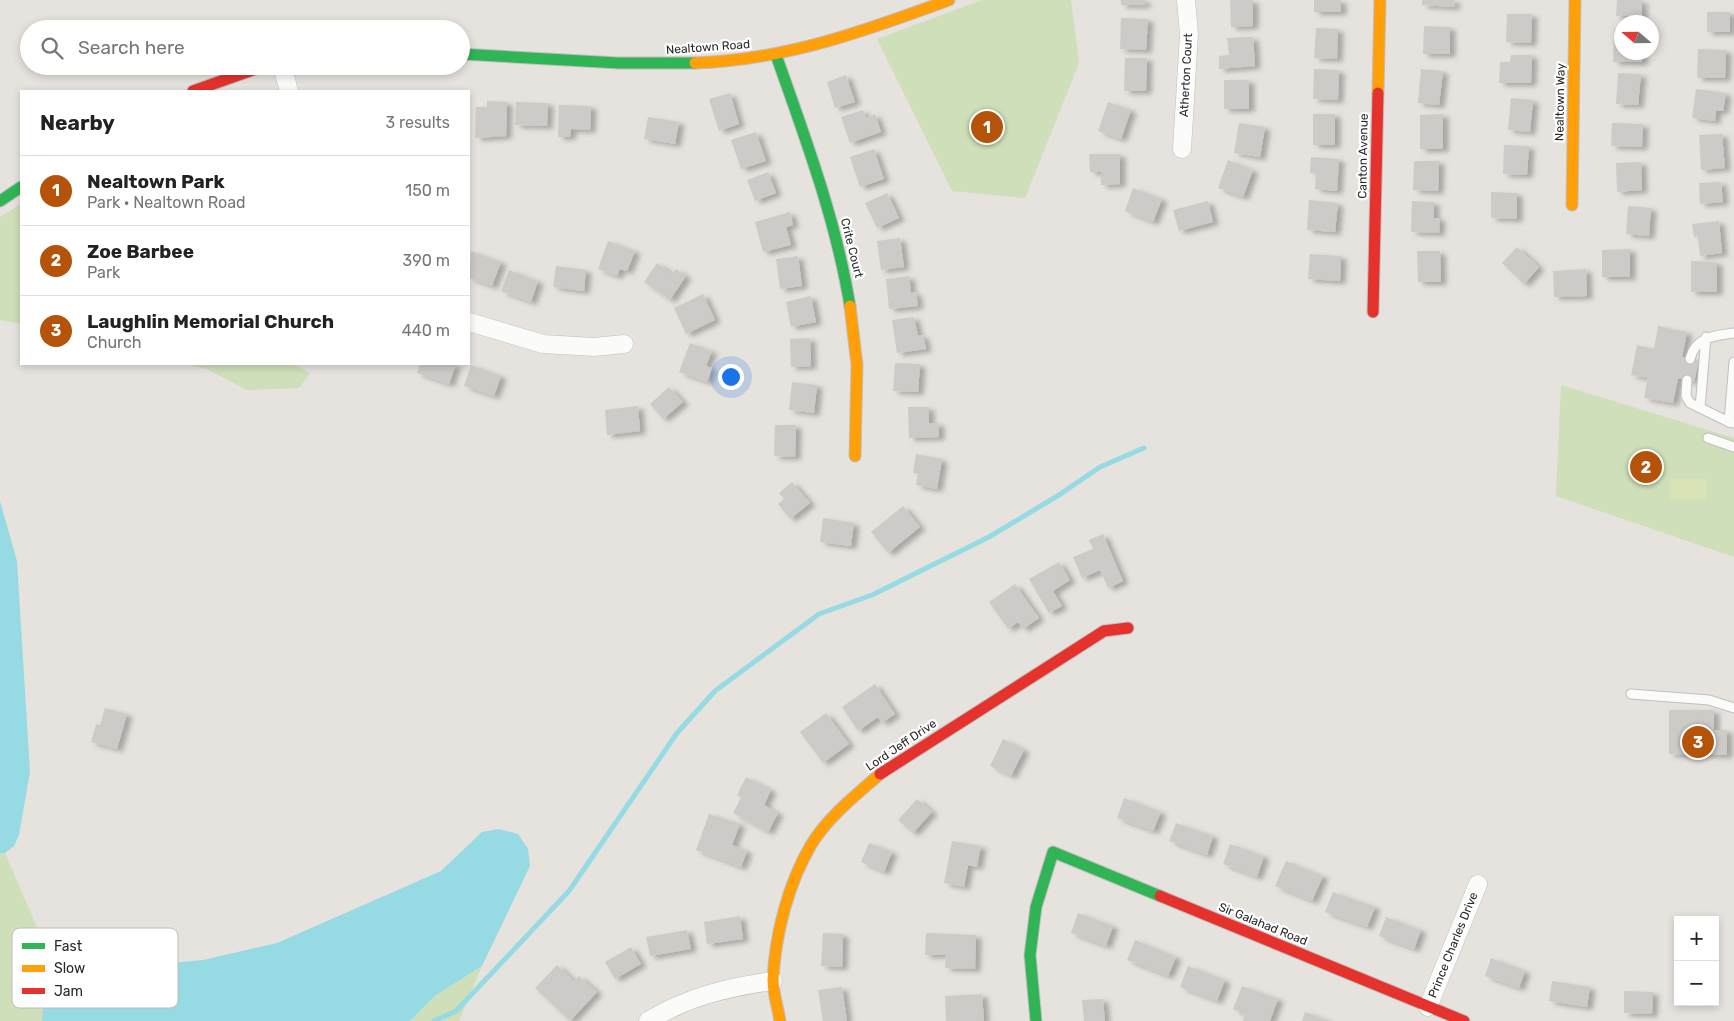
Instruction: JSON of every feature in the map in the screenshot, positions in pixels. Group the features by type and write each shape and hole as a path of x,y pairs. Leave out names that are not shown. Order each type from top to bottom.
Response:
{"street":[{"name":"Nealtown Road","path":"470,54 660,64 706,62 776,55 882,24 949,0"},
{"name":"Atherton Court","path":"1182,149 1189,34 1186,0"},
{"name":"Canton Avenue","path":"1373,312 1380,0"},
{"name":"Nealtown Way","path":"1572,205 1576,0"},
{"name":"Crite Court","path":"776,55 823,190 844,268 855,337 857,419 855,456"},
{"path":"196,90 238,75"},
{"path":"284,75 288,90"},
{"path":"0,200 20,188"},
{"path":"470,322 542,344 594,348 624,344"},
{"name":"Lord Jeff Drive","path":"780,1021 773,981 781,926 794,879 812,844 846,804 883,772 1104,631 1128,628"},
{"name":"Sir Galahad Road","path":"1036,1021 1030,955 1036,907 1053,852 1464,1021"},
{"name":"Prince Charles Drive","path":"1428,1007 1478,884"},
{"path":"648,1021 688,1000 730,987 773,981"}],"lane":[{"path":"1690,359 1693,348 1706,337 1734,333"},
{"path":"1700,408 1706,337"},
{"path":"1687,380 1686,396 1690,403 1732,422 1734,362"},
{"path":"1708,438 1734,447"},
{"path":"1631,694 1701,698 1734,708"}],"green space":[{"path":"982,0 1071,0 1079,63 1025,198 952,191 877,39"},
{"path":"20,205 20,324 0,320 0,217"},
{"path":"190,365 295,365 310,373 299,388 247,390 207,369"},
{"path":"1561,385 1734,438 1734,557 1556,496"},
{"path":"1670,478 1707,479 1706,499 1670,499"},
{"path":"0,853 5,853 37,928 12,928 12,1008 43,1008 42,1021 0,1021"},
{"path":"482,966 459,1021 410,1021 436,995"}],"water":[{"path":"0,501 17,561 30,772 19,835 14,846 5,853 0,853"},
{"path":"499,829 518,834 528,849 530,866 482,966 436,995 410,1021 42,1021 43,1008 178,1008 178,962 203,960 277,943 441,871 482,832"}],"building":[{"path":"1121,0 1145,0 1145,5 1121,5"},
{"path":"1230,0 1253,0 1253,26 1231,27"},
{"path":"1314,0 1341,0 1341,12 1314,12"},
{"path":"1422,0 1455,0 1454,7 1422,5"},
{"path":"1617,0 1642,0 1642,15 1616,15"},
{"path":"1707,12 1730,12 1730,32 1707,32"},
{"path":"1507,14 1532,14 1531,43 1506,42"},
{"path":"1121,18 1148,19 1146,50 1120,49"},
{"path":"1424,26 1450,27 1450,54 1423,54"},
{"path":"1316,28 1338,29 1337,59 1314,58"},
{"path":"1614,29 1614,60 1642,60 1642,62 1613,62"},
{"path":"1253,37 1255,66 1219,69 1219,56 1229,55 1227,38"},
{"path":"1698,49 1726,50 1725,78 1697,78"},
{"path":"1511,55 1532,55 1531,83 1499,83 1500,62 1510,62"},
{"path":"1125,58 1147,58 1146,91 1124,91"},
{"path":"1314,69 1339,70 1338,100 1313,99"},
{"path":"1421,69 1443,71 1439,105 1418,103"},
{"path":"1618,73 1641,74 1638,105 1616,104"},
{"path":"846,75 855,102 835,108 827,82"},
{"path":"1224,80 1249,80 1249,109 1224,109"},
{"path":"1696,89 1726,93 1723,111 1716,111 1715,121 1692,118"},
{"path":"730,93 739,124 719,131 709,99"},
{"path":"1511,98 1533,100 1530,132 1508,130"},
{"path":"487,101 507,102 506,136 475,138 476,107 487,107"},
{"path":"516,102 548,103 547,126 515,125"},
{"path":"1108,102 1131,110 1121,139 1098,131"},
{"path":"559,105 591,106 590,130 571,129 570,137 558,137"},
{"path":"863,110 866,118 875,114 881,132 850,143 841,117"},
{"path":"1313,114 1335,114 1335,145 1313,145"},
{"path":"1443,114 1443,149 1420,149 1420,115"},
{"path":"648,117 679,122 675,144 644,139"},
{"path":"1239,123 1265,127 1260,157 1234,153"},
{"path":"1612,123 1643,124 1642,147 1611,146"},
{"path":"756,132 766,161 741,169 731,140"},
{"path":"1722,134 1725,168 1701,170 1699,135"},
{"path":"1504,145 1529,146 1527,175 1503,174"},
{"path":"874,149 884,179 860,187 850,157"},
{"path":"1089,154 1120,154 1120,184 1101,185 1101,172 1090,172"},
{"path":"1311,157 1339,159 1337,191 1315,189 1316,173 1310,173"},
{"path":"1228,160 1253,170 1243,197 1218,188"},
{"path":"1414,161 1439,161 1438,191 1413,190"},
{"path":"1641,162 1642,190 1617,192 1616,163"},
{"path":"768,172 776,193 755,201 747,180"},
{"path":"1721,182 1723,202 1700,204 1699,183"},
{"path":"1133,188 1162,199 1153,222 1125,211"},
{"path":"1491,192 1517,193 1517,219 1491,218"},
{"path":"887,193 899,218 877,228 865,203"},
{"path":"1309,200 1338,203 1335,232 1307,230"},
{"path":"1208,201 1213,222 1179,231 1173,210"},
{"path":"1412,201 1434,202 1434,218 1440,218 1439,233 1411,232"},
{"path":"1628,206 1651,208 1649,236 1626,234"},
{"path":"790,212 793,225 786,227 791,245 763,252 755,222"},
{"path":"1719,221 1722,253 1700,256 1698,236 1694,237 1692,224"},
{"path":"900,238 904,267 881,270 877,241"},
{"path":"608,241 635,251 627,271 620,269 617,276 598,269"},
{"path":"1517,247 1539,267 1524,284 1502,263"},
{"path":"1630,249 1630,277 1602,277 1602,250"},
{"path":"471,251 501,262 492,286 470,278"},
{"path":"1417,251 1440,251 1441,282 1418,282"},
{"path":"1310,254 1341,256 1340,281 1308,279"},
{"path":"798,256 802,286 780,289 776,259"},
{"path":"1691,261 1717,262 1717,292 1691,292"},
{"path":"657,263 672,274 676,269 686,276 670,300 644,282"},
{"path":"556,266 586,270 584,291 553,287"},
{"path":"1586,269 1587,296 1554,297 1553,271"},
{"path":"509,270 538,281 531,302 501,291"},
{"path":"909,276 911,293 916,292 918,306 889,309 886,279"},
{"path":"703,294 715,320 686,334 674,308"},
{"path":"811,296 816,322 791,327 786,302"},
{"path":"914,317 918,336 923,335 926,349 897,353 892,320"},
{"path":"1658,326 1687,332 1682,357 1699,360 1694,382 1678,378 1673,403 1644,398 1648,378 1631,375 1637,345 1654,349"},
{"path":"810,338 811,366 791,367 790,339"},
{"path":"690,343 712,351 706,366 712,368 707,382 679,372"},
{"path":"895,363 920,364 918,392 893,391"},
{"path":"420,365 456,365 449,384 417,373"},
{"path":"471,365 501,376 494,396 464,386"},
{"path":"792,382 817,385 814,413 789,410"},
{"path":"669,387 683,402 663,419 650,404"},
{"path":"638,406 640,431 607,435 605,410"},
{"path":"908,407 929,407 929,423 939,423 939,437 909,438"},
{"path":"775,425 796,425 795,457 774,456"},
{"path":"916,454 942,459 937,489 916,485 918,474 913,473"},
{"path":"792,482 810,503 790,519 778,504 784,499 779,493"},
{"path":"903,506 920,527 888,553 871,532"},
{"path":"823,518 854,523 851,546 820,542"},
{"path":"1103,534 1123,581 1108,588 1100,570 1082,578 1073,557 1093,549 1089,540"},
{"path":"1059,562 1070,580 1053,591 1062,606 1049,613 1029,579"},
{"path":"1015,584 1039,618 1023,629 1018,622 1008,629 989,602"},
{"path":"875,684 895,714 882,723 878,717 858,731 842,707"},
{"path":"105,708 127,714 117,749 91,742 96,724 100,725"},
{"path":"1669,710 1714,710 1714,730 1727,730 1727,755 1669,754"},
{"path":"826,713 849,744 823,763 800,732"},
{"path":"1003,739 1024,750 1011,776 990,766"},
{"path":"746,777 771,790 764,805 778,813 768,832 733,813 741,798 737,795"},
{"path":"1124,798 1161,812 1153,831 1117,818"},
{"path":"917,799 932,812 913,833 898,820"},
{"path":"709,814 740,824 732,845 747,851 741,867 696,850"},
{"path":"1176,823 1213,836 1207,855 1169,841"},
{"path":"952,841 981,846 977,867 968,865 964,887 944,883"},
{"path":"869,843 892,852 884,872 861,862"},
{"path":"1230,844 1264,856 1257,877 1223,864"},
{"path":"1286,861 1323,876 1312,901 1275,886"},
{"path":"1333,892 1375,907 1367,927 1325,912"},
{"path":"1078,913 1113,926 1106,946 1071,933"},
{"path":"740,916 743,939 707,944 704,922"},
{"path":"1386,917 1421,930 1414,949 1379,936"},
{"path":"687,930 691,949 650,956 646,937"},
{"path":"823,933 843,934 842,967 821,966"},
{"path":"926,933 976,935 975,969 945,968 946,955 925,955"},
{"path":"1135,940 1176,957 1168,976 1127,960"},
{"path":"631,947 641,964 615,979 605,962"},
{"path":"1491,958 1525,971 1519,988 1485,976"},
{"path":"557,965 574,981 579,976 597,992 570,1021 535,988"},
{"path":"1188,966 1225,980 1217,1001 1180,987"},
{"path":"1552,981 1590,987 1587,1007 1549,1001"},
{"path":"1242,986 1278,999 1270,1021 1243,1021 1245,1014 1233,1009"},
{"path":"842,987 847,1021 823,1021 818,990"},
{"path":"1624,991 1653,992 1652,1014 1624,1013"},
{"path":"982,994 984,1021 946,1021 945,996"},
{"path":"1103,999 1105,1021 1084,1021 1082,1000"},
{"path":"1305,1012 1330,1021 1302,1021"}],"waterway":[{"path":"434,1021 456,1011 569,891 677,733 715,691 819,614 872,595 989,537 1059,495 1100,467 1144,448"}],"traffic: fast":[{"path":"470,55 618,63 695,63"},
{"path":"776,55 828,210 837,242 850,306"},
{"path":"0,201 20,188"},
{"path":"1036,1021 1030,955 1036,907 1053,852 1160,896"}],"traffic: slow":[{"path":"695,63 728,61 793,50 855,33 949,0"},
{"path":"1378,93 1380,0"},
{"path":"1572,205 1575,0"},
{"path":"850,306 857,365 855,456"},
{"path":"780,1021 773,985 774,963 789,893 803,860 818,835 843,807 880,774"}],"traffic: jam":[{"path":"196,90 238,75"},
{"path":"1373,312 1378,93"},
{"path":"880,774 1104,631 1128,628"},
{"path":"1160,896 1464,1021"}],"place":[{"name":"Nealtown Park","path":"987,127"},
{"name":"Zoe Barbee","path":"1646,467"},
{"name":"Laughlin Memorial Church","path":"1698,742"}]}
